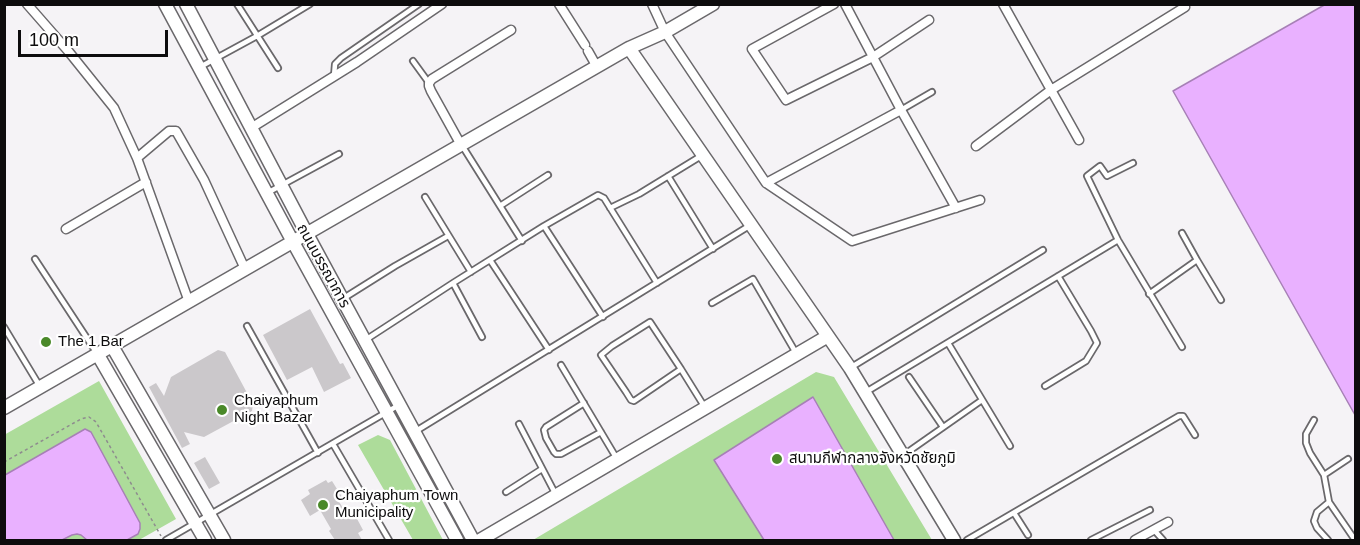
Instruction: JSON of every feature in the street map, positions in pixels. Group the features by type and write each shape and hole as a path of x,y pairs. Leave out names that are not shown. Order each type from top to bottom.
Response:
{"street":[{"path":"27,4 114,108 137,158 189,302"},
{"name":"ถนนบรรณาการ","path":"165,4 457,540"},
{"name":"ถนนบรรณาการ","path":"186,4 307,234 473,540"},
{"path":"251,128 442,4"},
{"path":"559,4 597,67"},
{"path":"652,4 665,32 766,183 852,241 980,200"},
{"path":"4,408 629,48 665,32 713,4"},
{"path":"834,4 752,49 786,100 873,57 929,20"},
{"path":"845,4 956,208"},
{"path":"1003,4 1079,140"},
{"path":"976,146 1051,90 1185,7"},
{"path":"462,145 430,90 429,83 511,30"},
{"path":"629,48 850,368 954,540"},
{"path":"766,183 901,110"},
{"path":"137,158 169,131 176,131 204,180 245,269"},
{"path":"66,229 146,182"},
{"path":"480,540 828,336"},
{"path":"112,346 224,540"},
{"path":"98,355 205,540"},
{"path":"1135,540 1168,522"}],"lane":[{"path":"237,4 278,68"},
{"path":"199,67 310,4"},
{"path":"334,76 335,64 341,58 419,4"},
{"path":"413,61 429,83"},
{"path":"901,110 932,92"},
{"path":"462,145 522,241"},
{"path":"267,194 339,154"},
{"path":"610,208 639,194 703,155"},
{"path":"1133,163 1107,176 1100,166 1087,176 1118,240 1182,347"},
{"path":"500,206 548,176"},
{"path":"669,176 713,249"},
{"path":"364,340 544,226 598,195 604,198 657,283"},
{"path":"425,197 471,272"},
{"path":"414,433 751,225"},
{"path":"544,226 603,317"},
{"path":"1182,233 1221,300"},
{"path":"342,299 448,236"},
{"path":"865,393 1118,240"},
{"path":"850,368 1043,250"},
{"path":"35,259 98,355"},
{"path":"490,260 549,350"},
{"path":"1149,294 1197,261"},
{"path":"1045,386 1086,361 1096,343 1058,276"},
{"path":"712,303 753,279 796,353"},
{"path":"453,283 482,337"},
{"path":"681,369 634,401 631,400 601,355 650,322 681,369 705,408"},
{"path":"247,326 318,453"},
{"path":"4,327 41,387"},
{"path":"948,343 1010,446"},
{"path":"561,365 617,459"},
{"path":"909,377 943,427"},
{"path":"903,455 982,400"},
{"path":"584,403 544,430 554,452 561,454 601,432"},
{"path":"165,540 399,405"},
{"path":"967,540 1179,416 1183,416 1195,435"},
{"path":"1314,420 1306,434 1306,443 1324,475 1329,502 1355,540"},
{"path":"519,424 556,495"},
{"path":"333,444 389,540"},
{"path":"1324,475 1348,459"},
{"path":"506,492 542,469"},
{"path":"1328,540 1314,521 1317,512 1329,502"},
{"path":"1090,540 1150,510"},
{"path":"1014,513 1028,535"},
{"path":"1155,530 1163,540"}],"path":[{"path":"4,462 81,419 89,417 96,422 165,540"}],"green space":[{"name":"สนามกีฬากลางจังหวัดชัยภูมิ","path":"816,372 834,377 932,540 533,540"},
{"path":"99,381 176,519 139,540 5,540 4,435"},
{"path":"378,435 390,440 443,540 413,540 358,445"}],"shaded area":[{"path":"1326,4 1355,5 1355,415 1173,91"},
{"path":"813,397 894,540 764,540 714,460"},
{"path":"85,429 91,432 140,523 138,534 127,540 87,540 77,534 62,540 5,540 5,475"}],"building":[{"path":"310,309 340,364 343,363 351,378 324,392 312,367 287,380 263,335"},
{"path":"218,350 225,352 253,404 252,411 204,437 184,432 190,444 182,448 149,387 156,383 164,396 171,377"},
{"path":"205,457 220,483 209,489 194,463"},
{"name":"Chaiyaphum Town Municipality","path":"326,480 328,483 332,481 342,497 338,500 349,518 355,515 363,530 358,533 362,540 335,540 320,510 310,516 301,500 310,494 308,490"}],"place":[{"name":"The 1 Bar","path":"46,342"},
{"name":"Chaiyaphum Night Bazar","path":"222,410"},
{"name":"สนามกีฬากลางจังหวัดชัยภูมิ","path":"777,459"},
{"name":"Chaiyaphum Town Municipality","path":"323,505"}]}
